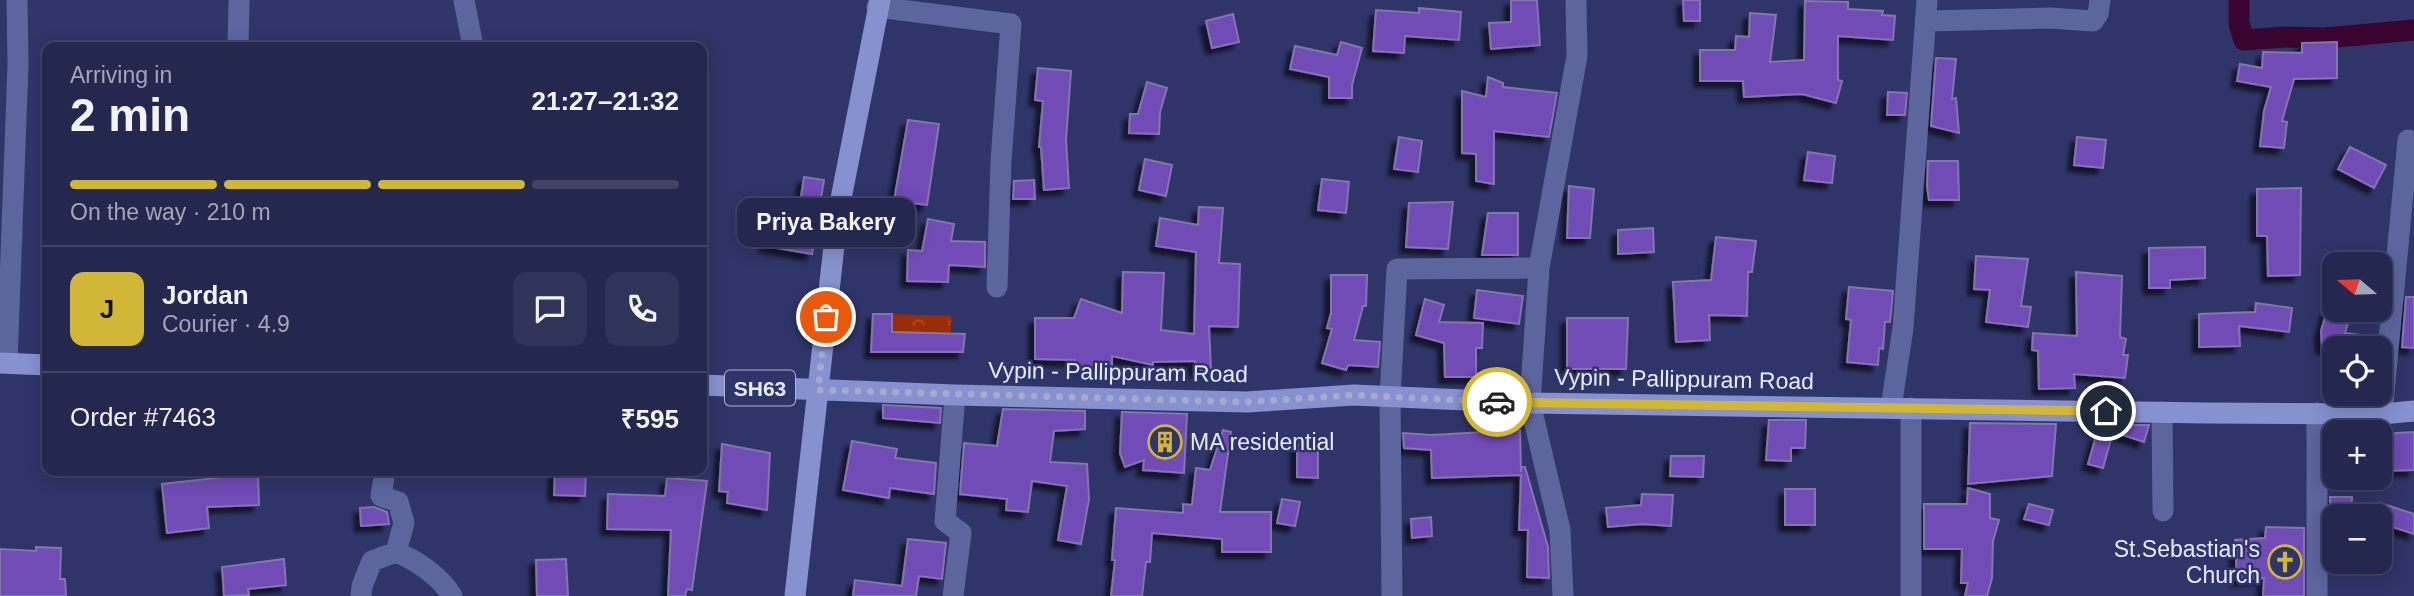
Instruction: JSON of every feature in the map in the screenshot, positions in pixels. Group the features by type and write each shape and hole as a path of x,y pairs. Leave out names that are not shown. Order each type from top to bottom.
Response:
{"main road":[{"path":"795,596 837,219 878,4"},
{"path":"4,363 42,365"},
{"name":"Vypin - Pallippuram Road","path":"707,385 1247,402 1354,395 1530,403 2382,414 2414,411"}],"street":[{"path":"4,363 18,65 17,0"},
{"path":"238,42 239,0"},
{"path":"464,0 472,42"},
{"path":"1563,596 1560,530 1530,403 1539,268 1577,56 1576,0"},
{"path":"1911,596 1901,408 1902,328 1926,10 2093,21 2098,14 2100,0"},
{"path":"878,4 1011,24 1000,162 997,287"},
{"path":"2382,414 2408,140"},
{"path":"1392,596 1390,397 1397,269 1539,268"},
{"path":"953,596 961,533 945,521 955,395"},
{"path":"2162,412 2163,511"},
{"path":"2317,413 2317,596"},
{"path":"384,476 382,496 398,502 404,523 396,552"},
{"path":"361,596 372,561 396,552 413,559 452,596"}],"green space":[{"path":"892,314 951,316 951,334 892,332"}],"building":[{"path":"1511,0 1537,0 1540,45 1491,49 1489,23 1511,22"},
{"path":"1683,0 1700,0 1700,21 1684,21"},
{"path":"1805,1 1848,2 1848,9 1883,11 1882,15 1895,16 1893,40 1838,36 1838,80 1842,81 1836,103 1802,94 1744,97 1743,81 1700,81 1700,50 1735,50 1736,36 1749,37 1750,13 1776,15 1770,62 1804,60"},
{"path":"1419,8 1461,12 1459,40 1405,36 1404,53 1373,51 1376,10 1419,13"},
{"path":"1233,14 1239,42 1212,48 1206,21"},
{"path":"1341,42 1362,48 1352,85 1352,98 1329,98 1329,77 1290,69 1295,46 1337,55"},
{"path":"2337,42 2337,78 2294,79 2282,121 2287,122 2284,148 2260,146 2264,111 2271,87 2237,81 2240,64 2262,68 2263,52 2302,53 2302,43"},
{"path":"1936,58 1956,59 1952,99 1956,98 1959,133 1931,126"},
{"path":"1038,68 1071,71 1066,140 1069,188 1044,190 1039,147 1043,101 1035,100"},
{"path":"1488,77 1503,83 1503,87 1557,93 1549,137 1494,131 1494,184 1476,181 1476,154 1462,153 1462,91 1486,97"},
{"path":"1147,82 1167,88 1160,112 1159,134 1129,133 1130,114 1138,114"},
{"path":"1888,92 1907,93 1905,115 1887,115"},
{"path":"908,120 939,124 927,205 894,201"},
{"path":"1399,137 1422,141 1418,172 1394,169"},
{"path":"2077,137 2106,140 2103,168 2074,165"},
{"path":"2350,147 2386,165 2374,188 2338,169"},
{"path":"1808,152 1835,156 1832,183 1804,180"},
{"path":"1145,159 1172,165 1166,196 1139,190"},
{"path":"1928,161 1958,161 1959,200 1929,200"},
{"path":"804,177 824,180 812,254 765,246 772,207 799,210"},
{"path":"1322,179 1349,182 1346,213 1318,210"},
{"path":"1034,180 1035,199 1013,199 1014,181"},
{"path":"1569,186 1594,189 1590,238 1567,238"},
{"path":"2301,188 2300,275 2268,276 2267,236 2257,236 2257,189"},
{"path":"1453,202 1448,249 1406,247 1409,203"},
{"path":"1199,207 1223,208 1219,263 1240,264 1238,327 1209,326 1211,370 1195,370 1195,361 1153,362 1153,365 1112,356 1112,367 1076,367 1075,360 1035,359 1035,318 1074,318 1081,299 1122,313 1123,272 1164,273 1161,330 1194,334 1196,252 1156,246 1160,218 1198,225"},
{"path":"1488,213 1518,213 1518,255 1482,255"},
{"path":"928,219 954,224 951,241 985,242 985,267 949,265 948,282 907,281 908,250 922,251"},
{"path":"1653,228 1654,252 1618,254 1618,230"},
{"path":"1716,237 1756,241 1752,272 1748,272 1747,316 1709,315 1710,340 1676,342 1673,282 1711,280"},
{"path":"2205,247 2205,278 2170,280 2170,288 2149,288 2149,248"},
{"path":"1976,256 2028,259 2021,306 2031,307 2028,327 1986,322 1990,290 1974,289"},
{"path":"2076,272 2122,276 2120,337 2126,339 2123,355 2128,355 2125,378 2074,374 2075,388 2039,389 2038,351 2032,350 2033,333 2077,336"},
{"path":"1331,275 1367,275 1366,306 1363,306 1354,340 1380,342 1378,367 1348,365 1346,370 1322,363 1332,329 1327,328 1331,313"},
{"path":"1849,287 1893,291 1890,322 1885,322 1883,349 1879,348 1878,365 1847,362 1851,320 1846,319"},
{"path":"1477,290 1523,296 1519,324 1474,318"},
{"path":"2406,297 2414,297 2414,348 2402,347"},
{"path":"1425,299 1444,305 1439,322 1483,323 1482,348 1476,348 1476,377 1445,377 1444,343 1416,335"},
{"path":"2256,303 2292,308 2289,332 2239,326 2240,346 2199,347 2199,314 2255,312"},
{"path":"873,314 892,314 892,332 965,334 963,352 871,352"},
{"path":"1567,318 1628,318 1626,369 1567,369"},
{"path":"2324,322 2348,322 2345,333 2368,336 2322,336 2322,348 2321,331"},
{"path":"883,405 941,408 940,423 883,418"},
{"path":"1003,409 1085,411 1085,429 1054,431 1050,462 1087,464 1089,499 1081,544 1058,540 1067,486 1032,481 1028,512 1006,510 1007,499 960,494 964,443 997,446"},
{"name":"MA residential","path":"1122,412 1187,414 1184,473 1143,470 1144,460 1125,467 1120,453"},
{"path":"1769,420 1806,420 1805,448 1791,448 1791,461 1766,460"},
{"path":"1970,423 2056,424 2052,476 1968,484"},
{"path":"2126,425 2149,425 2144,442 2123,435"},
{"path":"1223,430 1231,432 1220,512 1271,512 1271,552 1222,552 1222,539 1152,533 1150,562 1146,562 1142,596 1111,596 1116,508 1183,513 1183,504 1192,505 1196,468 1210,470"},
{"path":"1520,430 1521,472 1521,467 1525,467 1548,547 1549,578 1527,577 1528,530 1519,530 1521,475 1432,478 1431,450 1404,448 1403,433 1431,435"},
{"path":"2414,432 2414,470 2392,471 2392,433"},
{"path":"2096,436 2111,439 2103,468 2088,464"},
{"path":"852,441 897,449 895,458 936,463 934,494 890,488 889,498 843,490"},
{"path":"722,444 770,453 767,510 727,503 728,492 719,491"},
{"path":"1297,445 1318,445 1318,478 1297,477"},
{"path":"1671,456 1704,456 1703,477 1670,476"},
{"path":"258,476 259,505 207,507 209,528 167,533 162,484"},
{"path":"555,476 586,476 585,496 554,495"},
{"path":"667,478 707,481 692,590 687,589 685,596 668,596 671,530 607,529 608,494 665,496"},
{"path":"1968,488 1990,494 1990,518 1999,520 1993,541 1992,578 1987,596 1965,596 1968,583 1961,583 1962,549 1924,549 1924,504 1967,504"},
{"path":"1785,489 1815,489 1815,525 1785,525"},
{"path":"1642,494 1673,495 1671,526 1642,524 1608,527 1606,508 1641,505"},
{"path":"2330,497 2352,497 2352,504 2330,504"},
{"path":"1282,499 1300,502 1295,526 1277,523"},
{"path":"2029,504 2053,510 2049,525 2024,519"},
{"path":"374,507 387,512 389,524 361,526 360,508"},
{"path":"2392,507 2414,514 2414,534 2392,527"},
{"path":"1431,517 1432,536 1412,538 1411,519"},
{"name":"St.Sebastian's Church","path":"2266,527 2304,528 2304,596 2263,596 2264,578 2237,580 2235,540 2265,538"},
{"path":"908,539 946,543 942,579 919,576 916,596 853,596 855,580 902,586"},
{"path":"36,547 61,548 60,579 65,579 66,596 0,596 0,549 36,551"},
{"path":"284,559 286,585 248,589 249,595 224,596 222,567"},
{"path":"566,559 568,596 537,596 536,560"}],"waterway":[{"path":"2239,0 2239,24 2244,40 2325,38 2414,30"}],"way so far":[{"path":"826,317 818,390 1247,402 1354,395 1497,402"}],"place":[{"name":"Priya Bakery","path":"826,317"},
{"name":"MA residential","path":"1165,442"},
{"name":"St.Sebastian's Church","path":"2285,562"}],"route":[{"path":"1497,402 2106,411"}]}
